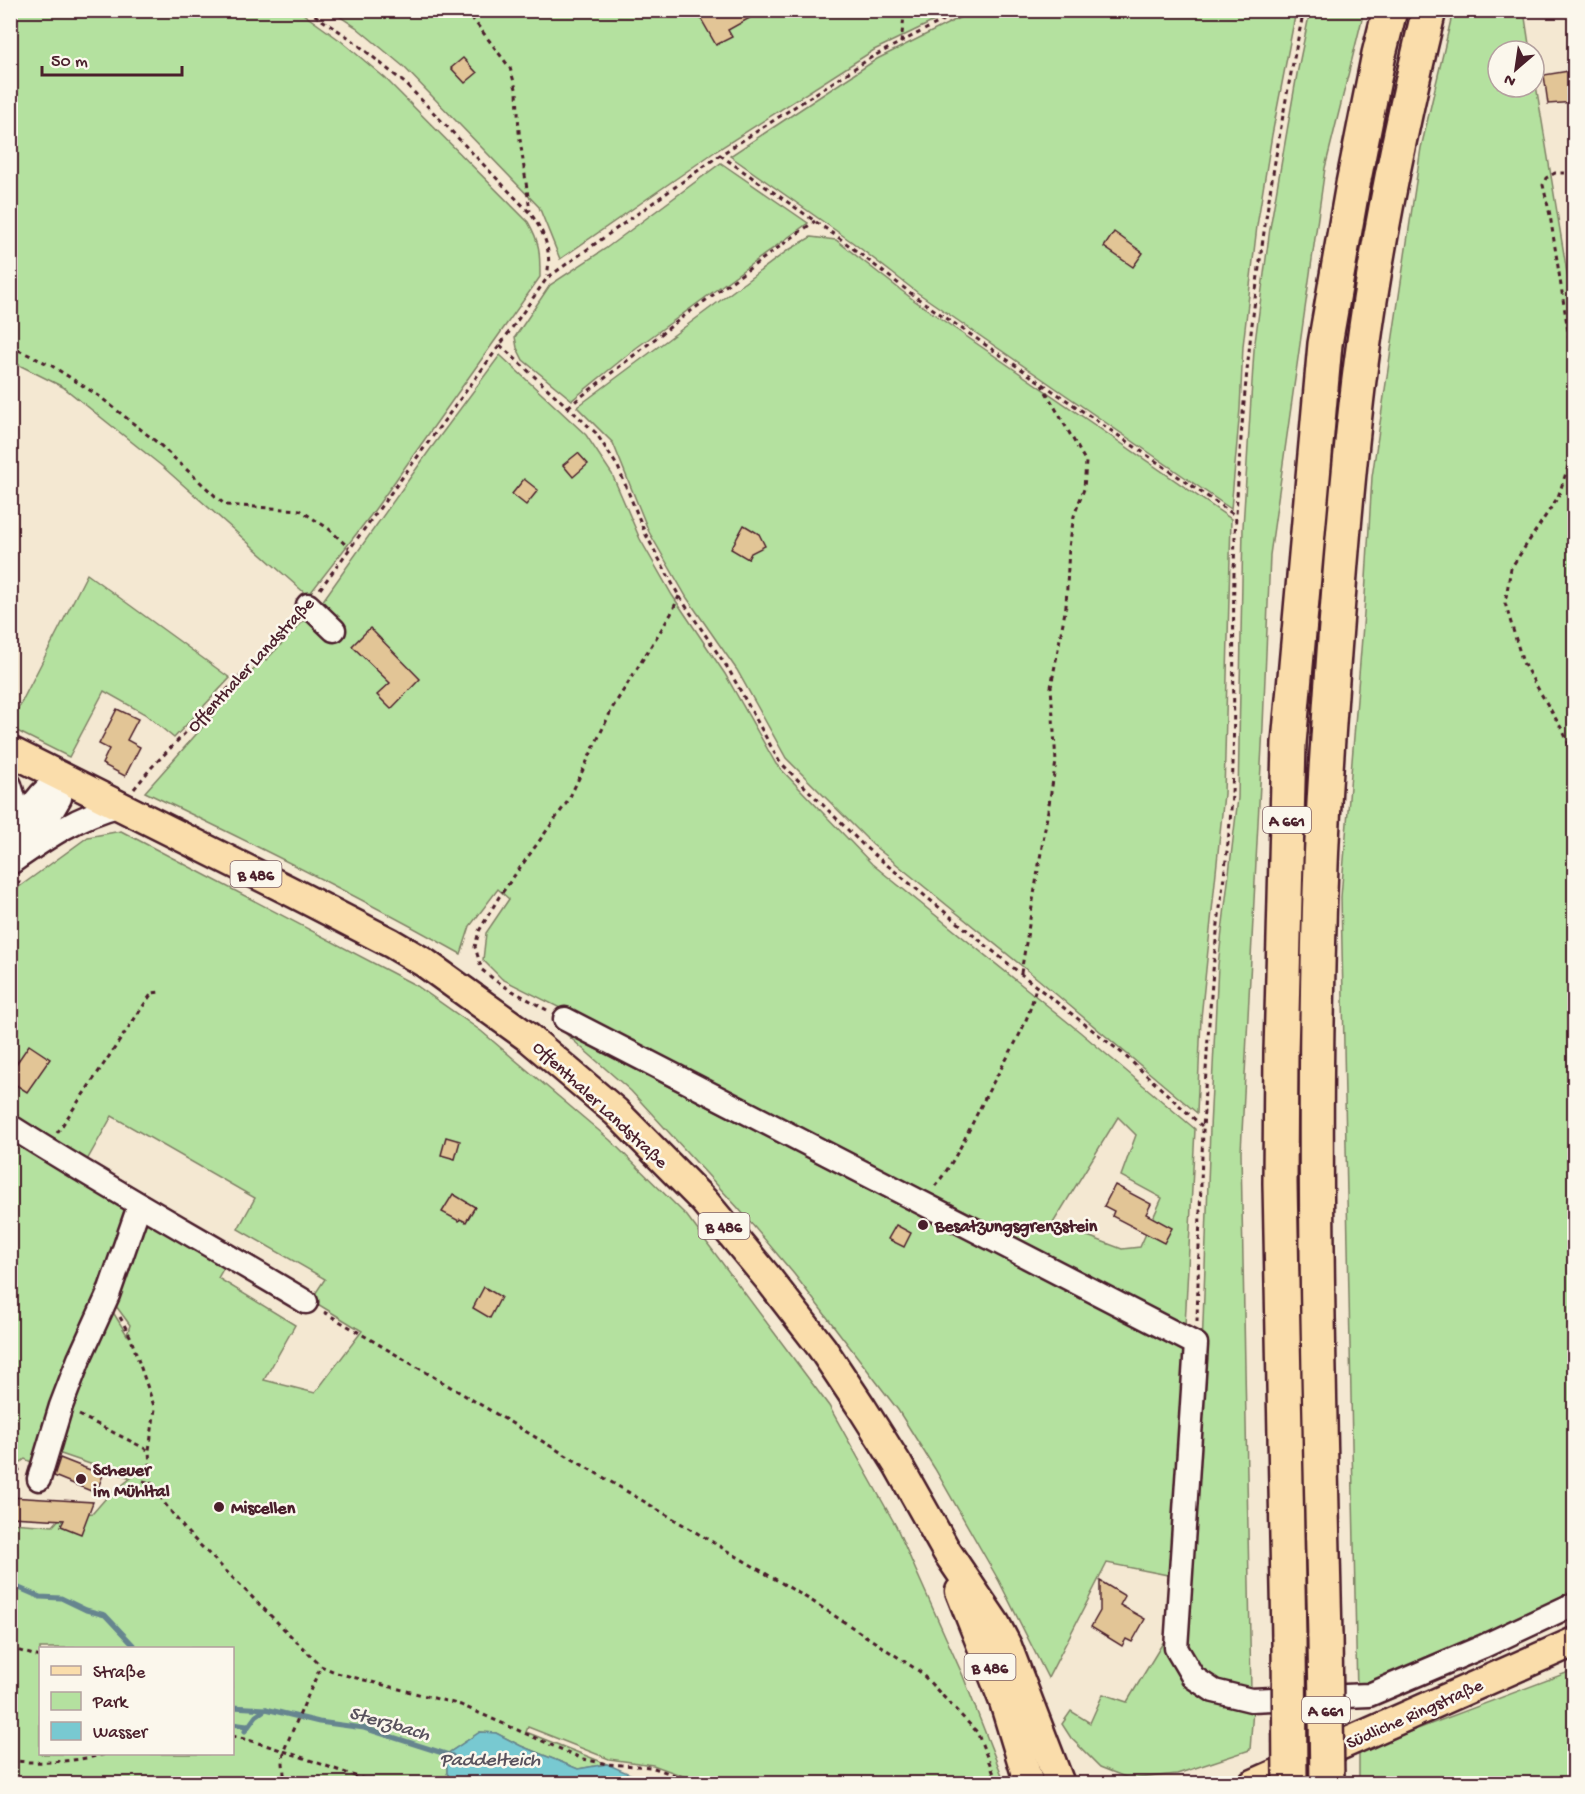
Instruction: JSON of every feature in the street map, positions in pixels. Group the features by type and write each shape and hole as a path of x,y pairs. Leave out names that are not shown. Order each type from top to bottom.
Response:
{"highway":[{"name":"A 661","path":"1290,1784 1280,1171 1289,743 1325,344 1353,184 1390,10"},
{"name":"A 661","path":"1327,1784 1320,1369 1318,1037 1321,869 1327,742 1348,474 1363,348 1386,201 1429,10"}],"main road":[{"name":"Offenthaler Landstraße","path":"10,751 121,805 425,963 529,1038 616,1112 704,1201 767,1276 815,1339 898,1465 947,1552 1007,1646 1056,1772"},
{"name":"Offenthaler Landstraße","path":"947,1552 968,1615 1005,1702 1029,1784"},
{"name":"Südliche Ringstraße","path":"1253,1784 1575,1642"},
{"path":"1056,1772 1076,1784"}],"street":[{"path":"308,605 334,630"},
{"path":"11,863 29,807 43,790 61,776"},
{"path":"10,785 16,805 11,863"},
{"path":"11,863 78,819 121,805"},
{"path":"565,1019 1196,1344 1176,1648 1193,1677 1214,1690 1251,1700 1369,1695 1575,1604"},
{"path":"10,1126 139,1206 195,1235 306,1302"},
{"path":"39,1479 61,1406 108,1295 139,1206"}],"path":[{"path":"307,10 351,39 407,85 531,213 541,228 547,245 550,260 547,278"},
{"path":"466,10 510,68 517,92 519,132 531,213"},
{"path":"901,43 904,16 902,10"},
{"path":"547,278 720,155 872,57 963,10"},
{"path":"1196,1344 1202,1126 1213,970 1232,796 1236,516 1249,348 1264,227 1290,75 1304,10"},
{"path":"720,155 815,221 917,298 1236,516"},
{"path":"1575,173 1555,173 1546,178 1543,185 1550,214 1570,344 1575,351"},
{"path":"568,407 684,316 815,221"},
{"name":"Offenthaler Landstraße","path":"121,805 151,768 284,633 308,605 547,278"},
{"path":"500,345 596,433 618,467 645,533 679,597 729,670 779,761 865,847 1122,1053 1202,1126"},
{"path":"10,346 52,366 99,396 159,444 225,505 300,510 329,529 349,548"},
{"path":"1021,974 1056,762 1051,687 1066,606 1070,536 1074,516 1084,489 1086,462 1041,383"},
{"path":"1575,450 1558,497 1511,568 1505,603 1523,663 1563,730 1575,755"},
{"path":"565,1019 487,975 479,964 475,947 479,931 499,897 568,801 613,707 671,614 679,597"},
{"path":"921,1202 952,1161 993,1082 1022,1033 1033,1003 1036,985"},
{"path":"46,1149 152,993 160,992"},
{"path":"108,1295 130,1336 155,1409 149,1450 152,1483 188,1533 321,1666 337,1673 461,1705 583,1759 607,1764 651,1767 701,1784"},
{"path":"306,1302 812,1601 919,1671 977,1731 998,1784"},
{"path":"61,1406 149,1450"},
{"path":"143,1481 152,1483"},
{"path":"10,1648 39,1658"},
{"path":"285,1784 284,1750 321,1666"},
{"path":"234,1737 284,1750 352,1776 380,1784"},
{"path":"10,1760 27,1763 102,1755"},
{"path":"1569,1784 1575,1773"}],"green space":[{"path":"10,11 299,11 341,41 385,78 528,222 532,229 538,248 540,277 371,515 308,596 163,467 63,387 11,361"},
{"path":"331,11 955,11 874,50 716,151 560,259 539,207 404,67 356,27"},
{"path":"973,11 1296,11 1257,226 1243,346 1231,509 918,293 852,242 730,156 877,59"},
{"path":"1310,11 1364,11 1325,168 1270,555 1241,1152 1251,1692 1215,1683 1197,1670 1181,1642 1202,1350 1218,965 1238,798 1243,527 1254,350 1270,228"},
{"path":"1453,11 1524,11 1528,39 1486,39 1486,99 1538,99 1574,315 1574,1595 1357,1694 1341,897 1364,613 1372,477 1421,148"},
{"path":"721,163 808,223 636,348 572,400 523,360 515,337 550,285 605,249"},
{"path":"811,237 836,240 915,301 1231,519 1224,794 1201,1018 1197,1113 1038,979 873,845 786,758 737,670 687,598 649,532 613,443 577,407 787,251"},
{"path":"500,355 586,435 612,474 640,539 672,595 725,674 776,764 872,864 1080,1032 1195,1129 1185,1326 970,1213 502,979 483,960 486,933 509,899 498,889 470,926 461,954 304,870 145,792 264,658 266,660 322,602","holes":["1118,1117 1136,1135 1121,1176 1162,1198 1140,1247 1122,1249 1053,1223"]},
{"path":"87,574 230,678 174,738 145,714 104,691 69,757 11,728 11,708 17,711"},
{"path":"121,831 417,986 481,1031 610,1140 687,1216 829,1406 896,1526 963,1676 1005,1783 702,1783 653,1765 609,1759 528,1727 526,1732 607,1764 578,1769 521,1746 496,1733 480,1732 447,1754 447,1773 453,1783 18,1784 11,1781 11,1523 53,1526 62,1516 93,1513 106,1498 131,1478 55,1452 46,1469 25,1459 11,1469 11,1427 17,1379 10,1357 11,1139 227,1262 218,1278 295,1325 264,1380 315,1393 362,1331 311,1300 325,1279 238,1229 255,1198 112,1116 86,1162 11,1112 10,896 88,837","holes":["99,1283 130,1325 127,1335 97,1286"]},
{"path":"566,1034 1186,1352 1173,1576 1107,1563 1048,1678 999,1581 935,1469 898,1410 794,1274 739,1209 631,1091"},
{"path":"1167,1636 1171,1653 1253,1709 1250,1750 1177,1774 1130,1779 1100,1767 1071,1738 1062,1724 1071,1711 1090,1723 1103,1694 1127,1702"},
{"path":"1574,1670 1574,1783 1359,1783 1359,1751"}],"water":[{"path":"11,1357 17,1379 11,1427"},
{"name":"Paddelteich","path":"480,1732 496,1733 521,1746 578,1769 607,1764 650,1783 453,1783 447,1773 447,1754"}],"building":[{"path":"696,10 764,10 728,30 732,37 716,45"},
{"path":"463,58 477,73 465,83 451,68"},
{"path":"1575,70 1575,102 1548,104 1546,75"},
{"path":"1114,232 1143,253 1133,267 1104,247"},
{"path":"578,453 588,464 573,477 563,465"},
{"path":"524,479 538,490 526,505 512,494"},
{"path":"744,525 759,534 765,546 751,553 748,559 731,549"},
{"path":"370,628 420,679 391,709 377,695 390,683 352,646"},
{"path":"117,709 138,719 127,740 140,747 125,776 102,764 109,749 99,744"},
{"path":"29,1045 50,1059 27,1092 10,1081 10,1073"},
{"path":"446,1137 460,1141 455,1159 441,1155"},
{"path":"1115,1185 1151,1204 1146,1214 1172,1228 1164,1243 1112,1216 1114,1211 1104,1206"},
{"path":"453,1194 475,1207 466,1222 442,1212"},
{"path":"896,1225 911,1233 904,1247 888,1239"},
{"path":"484,1287 501,1297 490,1318 473,1308"},
{"name":"Scheuer im Mühltal","path":"60,1458 103,1475 96,1493 54,1476"},
{"path":"10,1497 93,1502 81,1534 61,1526 64,1520 10,1517"},
{"path":"1100,1581 1125,1596 1120,1605 1145,1619 1132,1642 1126,1639 1122,1646 1091,1627 1100,1611"}],"waterway":[{"name":"Sterzbach","path":"10,1584 40,1597 61,1598 86,1610 105,1615 135,1647"},
{"name":"Sterzbach","path":"234,1707 266,1709 319,1722 364,1728 452,1756"},
{"path":"245,1731 256,1716 266,1709"},
{"path":"234,1724 247,1726"}],"place":[{"name":"Besatzungsgrenzstein","path":"923,1225"},
{"name":"Scheuer im Mühltal","path":"81,1479"},
{"name":"Miscellen","path":"219,1507"}]}
